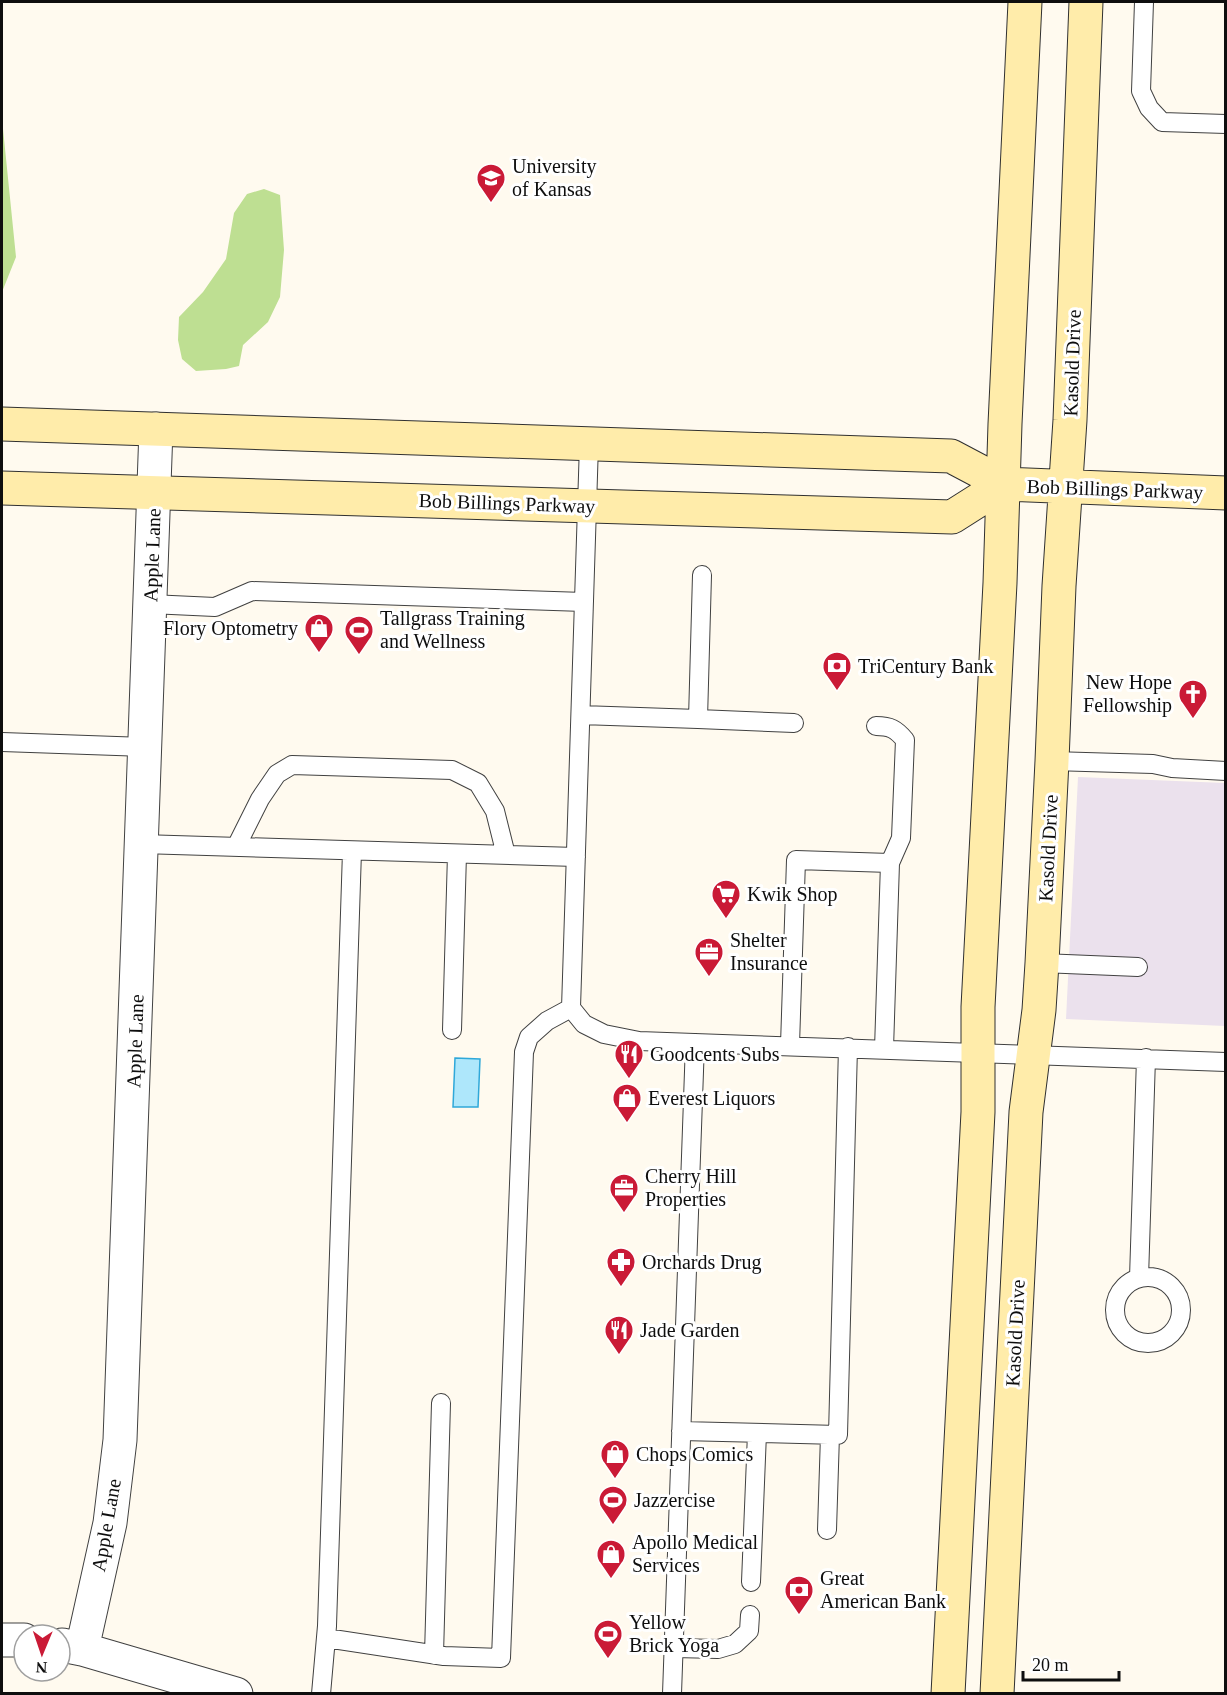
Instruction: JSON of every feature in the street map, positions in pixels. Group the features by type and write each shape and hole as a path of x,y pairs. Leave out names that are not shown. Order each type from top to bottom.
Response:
{"main road":[{"path":"948,1694 978,1112 978,1007 1000,583 1025,2"},
{"name":"Kasold Drive","path":"997,1694 1026,1112 1039,1010 1042,963 1059,586 1070,420 1086,2"},
{"name":"Bob Billings Parkway","path":"2,424 951,456 1004,484 1226,493"},
{"name":"Bob Billings Parkway","path":"2,488 952,517 1004,484"}],"street":[{"name":"Apple Lane","path":"72,1644 110,1522 120,1440 156,429"},
{"path":"72,1647 236,1694"}],"lane":[{"path":"1144,2 1141,91 1149,108 1162,122 1226,124"},
{"path":"589,444 571,1008 584,1024 603,1034 639,1041 1226,1062"},
{"path":"698,719 702,575"},
{"path":"150,604 215,607 252,591 584,602"},
{"path":"581,715 794,723"},
{"path":"876,726 889,726 898,731 905,740 901,838 890,863 884,1049"},
{"path":"2,742 145,747"},
{"path":"1052,761 1153,764 1172,768 1226,771"},
{"path":"236,847 260,798 277,774 292,765 452,770 478,783 495,811 506,855"},
{"path":"141,844 576,857"},
{"path":"321,1694 326,1638 352,850"},
{"path":"452,1030 457,854"},
{"path":"790,1046 796,860 890,863"},
{"path":"1042,963 1138,967"},
{"path":"326,1638 434,1654 501,1658 524,1052 529,1037 547,1021 571,1008"},
{"path":"672,1694 695,1043"},
{"path":"681,1431 838,1435 848,1047"},
{"path":"1139,1278 1146,1058"},
{"path":"434,1654 441,1403"},
{"path":"751,1582 758,1433"},
{"path":"827,1530 830,1435"},
{"path":"674,1648 718,1649 735,1644 749,1631 750,1615"}],"shaded area":[{"path":"1078,777 1225,783 1225,1026 1066,1019"}],"green space":[{"path":"2,119 16,257 2,292"},
{"path":"264,189 280,195 284,250 280,297 268,322 243,345 239,366 196,371 182,359 178,340 179,317 203,292 226,259 234,213 247,194"}],"water":[{"path":"455,1058 480,1059 478,1107 453,1107"}],"place":[{"name":"University of Kansas","path":"491,204"},
{"name":"Flory Optometry","path":"319,654"},
{"name":"Tallgrass Training and Wellness","path":"359,656"},
{"name":"TriCentury Bank","path":"837,692"},
{"name":"New Hope Fellowship","path":"1193,720"},
{"name":"Kwik Shop","path":"726,920"},
{"name":"Shelter Insurance","path":"709,978"},
{"name":"Goodcents Subs","path":"629,1080"},
{"name":"Everest Liquors","path":"627,1124"},
{"name":"Cherry Hill Properties","path":"624,1214"},
{"name":"Orchards Drug","path":"621,1288"},
{"name":"Jade Garden","path":"619,1356"},
{"name":"Chops Comics","path":"615,1480"},
{"name":"Jazzercise","path":"613,1526"},
{"name":"Apollo Medical Services","path":"611,1580"},
{"name":"Great American Bank","path":"799,1616"},
{"name":"Yellow Brick Yoga","path":"608,1660"}]}
